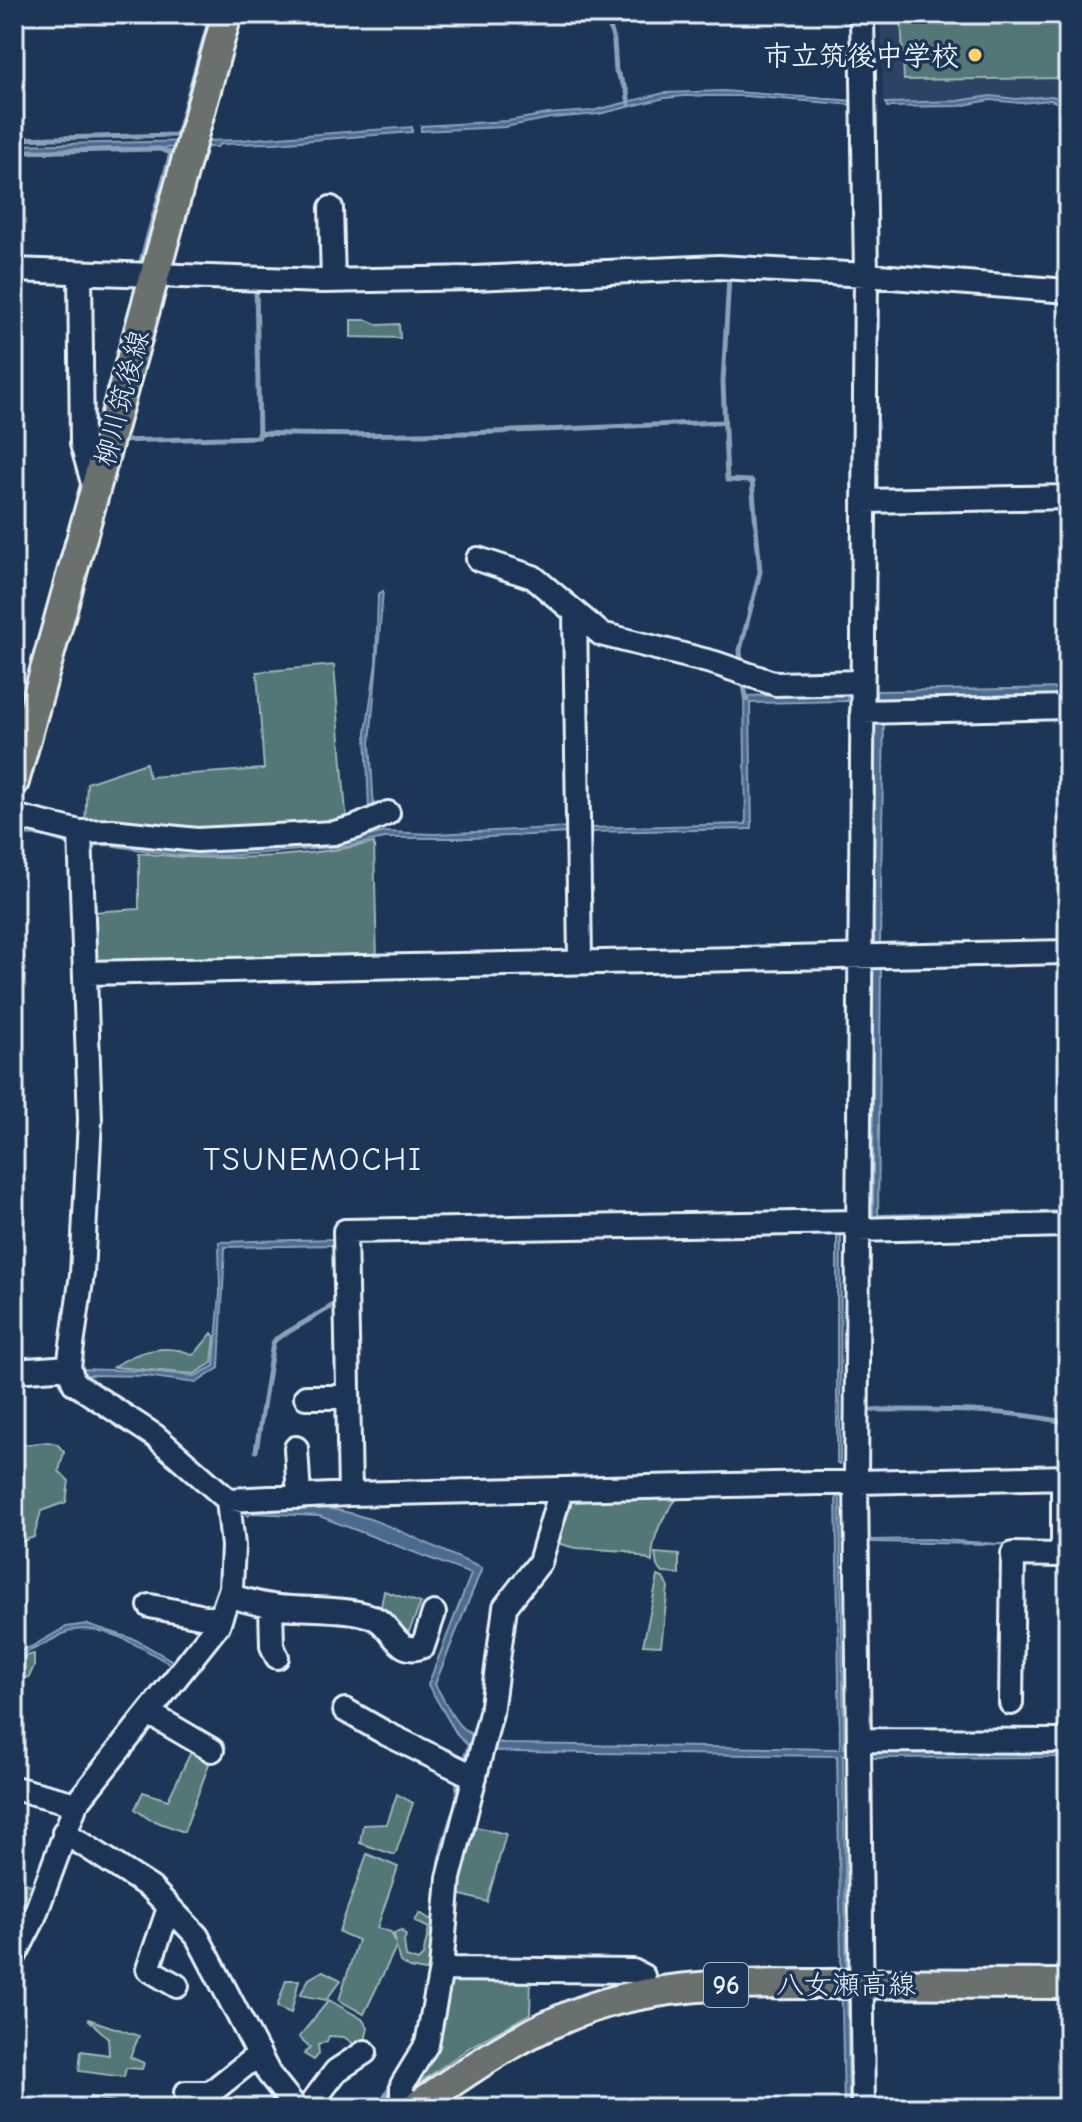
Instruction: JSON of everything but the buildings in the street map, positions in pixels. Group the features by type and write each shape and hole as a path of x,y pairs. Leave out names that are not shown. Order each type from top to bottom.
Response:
{"main road":[{"name":"柳川筑後線","path":"14,782 227,14"},
{"name":"八女瀬高線","path":"413,2108 509,2044 577,2013 647,1994 727,1984 1068,1984"}],"street":[{"path":"862,14 866,275 856,1482 863,2108"},
{"path":"331,208 333,280"},
{"path":"14,270 333,280 474,278 719,267 1068,291"},
{"path":"80,273 82,444 95,490"},
{"path":"864,501 1068,497"},
{"path":"478,559 533,577 601,634 715,663 776,684 862,682"},
{"path":"575,612 580,961"},
{"path":"862,712 1068,707"},
{"path":"14,816 80,832 112,831 197,840 334,833 388,813"},
{"path":"14,1957 33,1920 76,1804 220,1620 229,1596 233,1546 228,1500 155,1436 74,1383 69,1367 82,1274 90,1120 80,832"},
{"path":"86,973 1068,952"},
{"path":"350,1494 345,1231 1068,1225"},
{"path":"14,1371 69,1367"},
{"path":"306,1397 348,1397"},
{"path":"296,1448 299,1497"},
{"path":"228,1500 350,1494 1066,1477 1063,1542 1059,1555 1013,1554 1011,1703"},
{"path":"413,2108 402,2093 402,2085 427,2044 441,1969 449,1878 491,1713 505,1607 540,1562 561,1490"},
{"path":"229,1596 271,1606 345,1610 378,1620 403,1647 414,1650 423,1646 434,1613"},
{"path":"150,1606 220,1620"},
{"path":"271,1606 272,1646 277,1657"},
{"path":"345,1710 475,1777"},
{"path":"149,1713 212,1750"},
{"path":"860,1740 1068,1741"},
{"path":"14,1788 76,1804"},
{"path":"64,1832 151,1888 197,1936 269,2074 296,2108"},
{"path":"169,1908 148,1969 177,1986"},
{"path":"441,1969 633,1971 643,1976 647,1994"},
{"path":"308,2108 336,2071 365,2052"},
{"path":"186,2093 210,2093 259,2054"}],"shaded area":[{"name":"市立筑後中学校","path":"880,14 1068,14 1068,102 1053,96 1016,99 991,96 957,101 884,102"},
{"path":"723,91 855,101 854,105 745,96 684,96 599,114 551,118 505,127 421,131 421,126 508,121 592,111 664,93"},
{"path":"991,96 1016,99 1052,96 1068,102 1068,107 1051,100 1020,103 990,100 959,106 887,107 886,103 957,101"},
{"path":"412,127 412,132 275,143 220,144 217,147 14,150 14,145 240,140"},
{"path":"383,591 370,743 374,809 369,811 366,732 376,663 378,594"},
{"path":"1068,688 1068,695 876,699 876,691"},
{"path":"848,693 847,701 750,703 752,829 589,832 588,828 746,824 744,696"},
{"path":"875,720 884,720 880,944 874,945"},
{"path":"14,827 208,851 345,842 385,832 435,834 570,827 571,833 385,838 349,846 225,856 176,855 108,845 75,846 41,836 14,835"},
{"path":"881,968 878,1215 1068,1211 1068,1216 873,1220 873,969"},
{"path":"841,1230 840,1464 837,1464 837,1234 351,1243 351,1239"},
{"path":"336,1239 337,1245 225,1247 219,1368 196,1383 146,1376 89,1375 14,1384 14,1378 77,1369 195,1376 214,1366 220,1293 219,1242"},
{"path":"836,1494 840,1494 844,1748 847,1749 847,1755 843,1755 849,2108 844,2108 837,1756 472,1749 458,1736 428,1685 471,1574 319,1516 252,1513 248,1516 244,1511 249,1507 300,1507 350,1513 389,1526 482,1568 435,1684 455,1720 480,1738 510,1744 840,1749"},
{"path":"929,1539 998,1544 1046,1543 1046,1545 871,1542"},
{"path":"87,1624 136,1640 178,1664 175,1667 122,1638 78,1629 14,1657 14,1652 31,1647 66,1627"},
{"path":"871,1748 1068,1749 1068,1757 871,1758"}],"green space":[{"name":"市立筑後中学校","path":"901,14 1068,14 1068,78 904,80"},
{"path":"351,320 367,320 378,325 399,324 400,338 351,337"},
{"path":"334,665 347,826 283,833 85,824 87,783 146,763 149,777 264,769 257,672"},
{"path":"374,843 377,962 93,963 91,912 139,909 139,853 257,857"},
{"path":"212,1333 215,1337 212,1363 194,1374 114,1367 133,1356 153,1350 174,1349 194,1355"},
{"path":"57,1444 64,1452 59,1471 69,1481 66,1502 41,1511 34,1537 14,1544 14,1453 23,1445"},
{"path":"679,1496 659,1527 652,1562 627,1551 575,1548 557,1543 573,1500"},
{"path":"655,1553 679,1555 679,1574 663,1573 657,1566"},
{"path":"658,1576 668,1587 661,1646 643,1645"},
{"path":"384,1591 421,1603 404,1643 379,1617"},
{"path":"34,1654 34,1666 29,1677 14,1686 14,1659"},
{"path":"191,1752 209,1764 184,1832 149,1819 135,1809 143,1792 168,1800"},
{"path":"397,1794 413,1803 395,1855 360,1843 363,1825 387,1824"},
{"path":"468,1825 506,1834 487,1902 462,1895 457,1890"},
{"path":"367,1854 398,1867 377,1928 391,1932 396,1943 394,1933 402,1931 406,1936 406,1957 418,1961 423,1956 429,1928 415,1921 420,1913 431,1920 435,1916 437,1973 409,1968 400,1962 396,1947 364,2014 339,2000 358,1940 339,1932"},
{"path":"14,1880 35,1886 14,1930"},
{"path":"323,1971 341,1980 326,2000 300,1995 309,1979"},
{"path":"449,1974 531,1976 530,2014 473,2045 415,2086 412,2085"},
{"path":"286,1980 299,1980 291,2013 277,2007"},
{"path":"329,2000 362,2019 368,2028 365,2041 358,2047 344,2037 329,2036 327,2041 318,2045 319,2054 314,2060 304,2054 310,2047 299,2037"},
{"path":"88,2019 139,2036 130,2057 144,2063 142,2069 126,2068 124,2077 79,2071 81,2051 109,2055 108,2038"},
{"path":"90,2097 146,2108 86,2108"}],"waterway":[{"path":"14,139 177,135 211,14"},
{"path":"606,14 614,41 616,71 627,91 629,105"},
{"path":"14,152 159,149 171,153 140,265"},
{"path":"732,277 729,277 723,382 727,480 752,481 760,572 740,650 741,664"},
{"path":"117,441 259,437 256,285"},
{"path":"259,433 433,434 723,422"},
{"path":"742,678 747,700"},
{"path":"256,1451 273,1343 339,1302"},
{"path":"867,1410 993,1412 1068,1423"},
{"path":"462,1766 470,1744"},
{"path":"440,1874 443,1846 457,1800 459,1776"},
{"path":"378,2108 394,2080"}],"place":[{"name":"市立筑後中学校","path":"975,55"}],"district":[{"name":"TSUNEMOCHI","path":"313,1159"}]}
